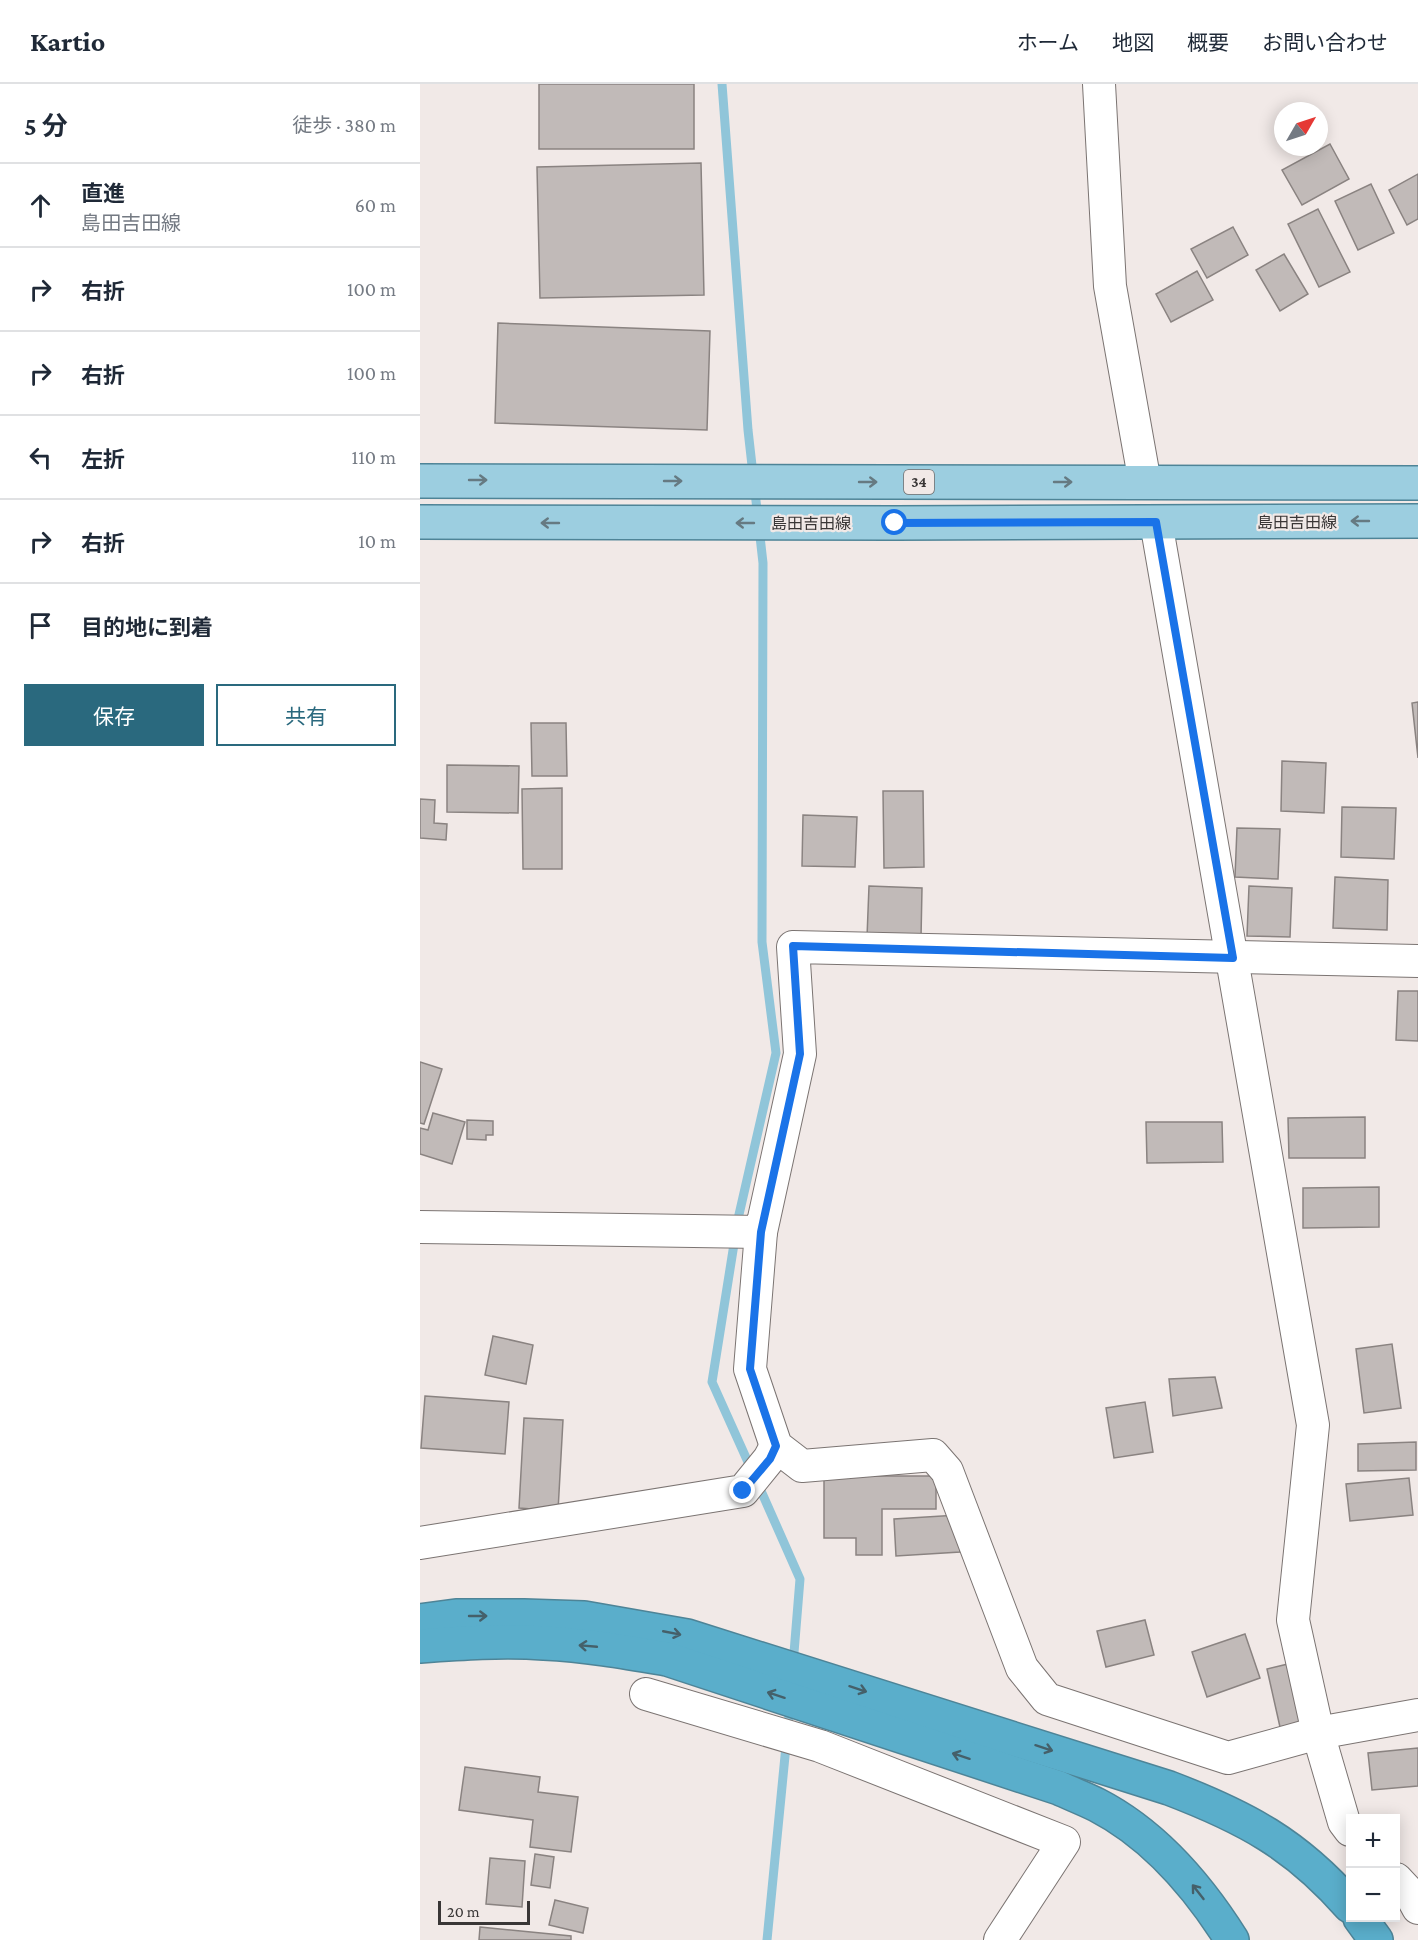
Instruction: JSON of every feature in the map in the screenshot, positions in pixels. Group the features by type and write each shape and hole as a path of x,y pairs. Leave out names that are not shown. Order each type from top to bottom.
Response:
{"highway":[{"path":"420,1622 456,1616 584,1618 687,1635 1158,1784 1214,1805 1254,1825 1293,1851 1328,1880 1346,1901"},
{"path":"420,1646 542,1642 602,1648 667,1659 1059,1788 1098,1805 1133,1828 1163,1852 1216,1915 1232,1940"},
{"path":"1363,1922 1376,1940"}],"main road":[{"name":"34","path":"420,481 1418,483"},
{"name":"島田吉田線","path":"420,522 1418,521"}],"street":[{"path":"1100,84 1110,286 1145,483"},
{"path":"1156,522 1313,1425 1293,1620 1318,1733 1346,1825"},
{"path":"773,1453 750,1369 761,1232 800,1054 793,946 1418,961"},
{"path":"420,1227 761,1232"},
{"path":"773,1453 802,1466 933,1455 947,1471 1022,1668 1047,1699 1228,1758 1318,1733 1418,1715"},
{"path":"420,1543 743,1491 773,1453"},
{"path":"646,1694 820,1746 1064,1842 1000,1940"},
{"path":"1400,1884 1411,1895 1418,1908"}],"building":[{"path":"539,84 694,84 694,149 539,149"},
{"path":"1330,144 1349,179 1302,205 1282,170 1308,156 1328,156"},
{"path":"701,163 704,295 540,298 537,167"},
{"path":"1418,174 1418,219 1407,225 1389,190"},
{"path":"1371,184 1394,233 1358,250 1335,201"},
{"path":"1318,209 1350,272 1319,287 1288,224"},
{"path":"1233,227 1248,255 1207,278 1191,249"},
{"path":"1284,254 1308,294 1280,311 1256,270"},
{"path":"1197,271 1213,300 1171,322 1156,294"},
{"path":"498,323 710,331 707,430 495,423"},
{"path":"1418,702 1418,758 1412,703"},
{"path":"531,723 566,723 567,776 532,776"},
{"path":"1282,761 1326,763 1324,813 1281,811"},
{"path":"447,765 519,766 518,813 447,812"},
{"path":"562,788 562,869 523,869 522,789"},
{"path":"883,791 923,791 924,867 884,868"},
{"path":"420,799 435,800 434,823 447,824 446,840 420,838"},
{"path":"1342,807 1396,808 1394,859 1341,857"},
{"path":"803,815 857,817 855,867 802,866"},
{"path":"1237,828 1280,829 1278,879 1235,877"},
{"path":"1335,877 1388,880 1387,930 1333,928"},
{"path":"869,886 922,888 921,938 867,937"},
{"path":"1249,886 1292,888 1290,937 1247,936"},
{"path":"1398,991 1418,991 1418,1041 1396,1040"},
{"path":"420,1062 442,1069 424,1124 420,1123"},
{"path":"433,1113 465,1122 452,1164 420,1154 420,1128 428,1130"},
{"path":"1365,1117 1365,1158 1289,1158 1288,1118"},
{"path":"467,1120 493,1121 493,1135 486,1135 486,1140 467,1139"},
{"path":"1146,1122 1222,1122 1223,1162 1147,1163"},
{"path":"1379,1187 1379,1227 1303,1228 1303,1188"},
{"path":"493,1336 533,1345 526,1384 485,1375"},
{"path":"1392,1344 1401,1408 1364,1413 1356,1349"},
{"path":"1215,1377 1222,1408 1173,1416 1169,1379"},
{"path":"425,1396 509,1402 505,1454 421,1448"},
{"path":"1145,1402 1153,1452 1114,1458 1106,1408"},
{"path":"524,1418 563,1420 558,1511 519,1508"},
{"path":"1416,1442 1416,1470 1358,1471 1358,1444"},
{"path":"824,1476 936,1476 936,1509 882,1509 882,1555 856,1555 856,1538 824,1538"},
{"path":"1409,1478 1413,1515 1350,1521 1346,1484"},
{"path":"958,1515 960,1552 896,1556 894,1519"},
{"path":"1145,1620 1154,1655 1106,1667 1097,1631"},
{"path":"1245,1634 1260,1678 1207,1697 1192,1652"},
{"path":"1288,1664 1303,1722 1280,1727 1267,1669"},
{"path":"1418,1748 1418,1786 1372,1790 1368,1753"},
{"path":"465,1767 540,1777 538,1792 578,1797 571,1852 530,1847 533,1820 459,1810"},
{"path":"535,1854 554,1857 550,1888 531,1885"},
{"path":"490,1858 525,1861 522,1907 486,1904"},
{"path":"555,1900 588,1908 583,1933 549,1925"},
{"path":"480,1927 571,1936 571,1940 479,1940"}],"waterway":[{"path":"722,84 748,430 763,563 762,942 776,1053 738,1219 712,1382 752,1471"},
{"path":"758,1484 800,1579 793,1665"},
{"path":"767,1940 790,1705"}],"route":[{"path":"743,1491 770,1459 776,1446 750,1369 761,1232 800,1054 793,946 1233,958 1156,522 895,523"}]}
